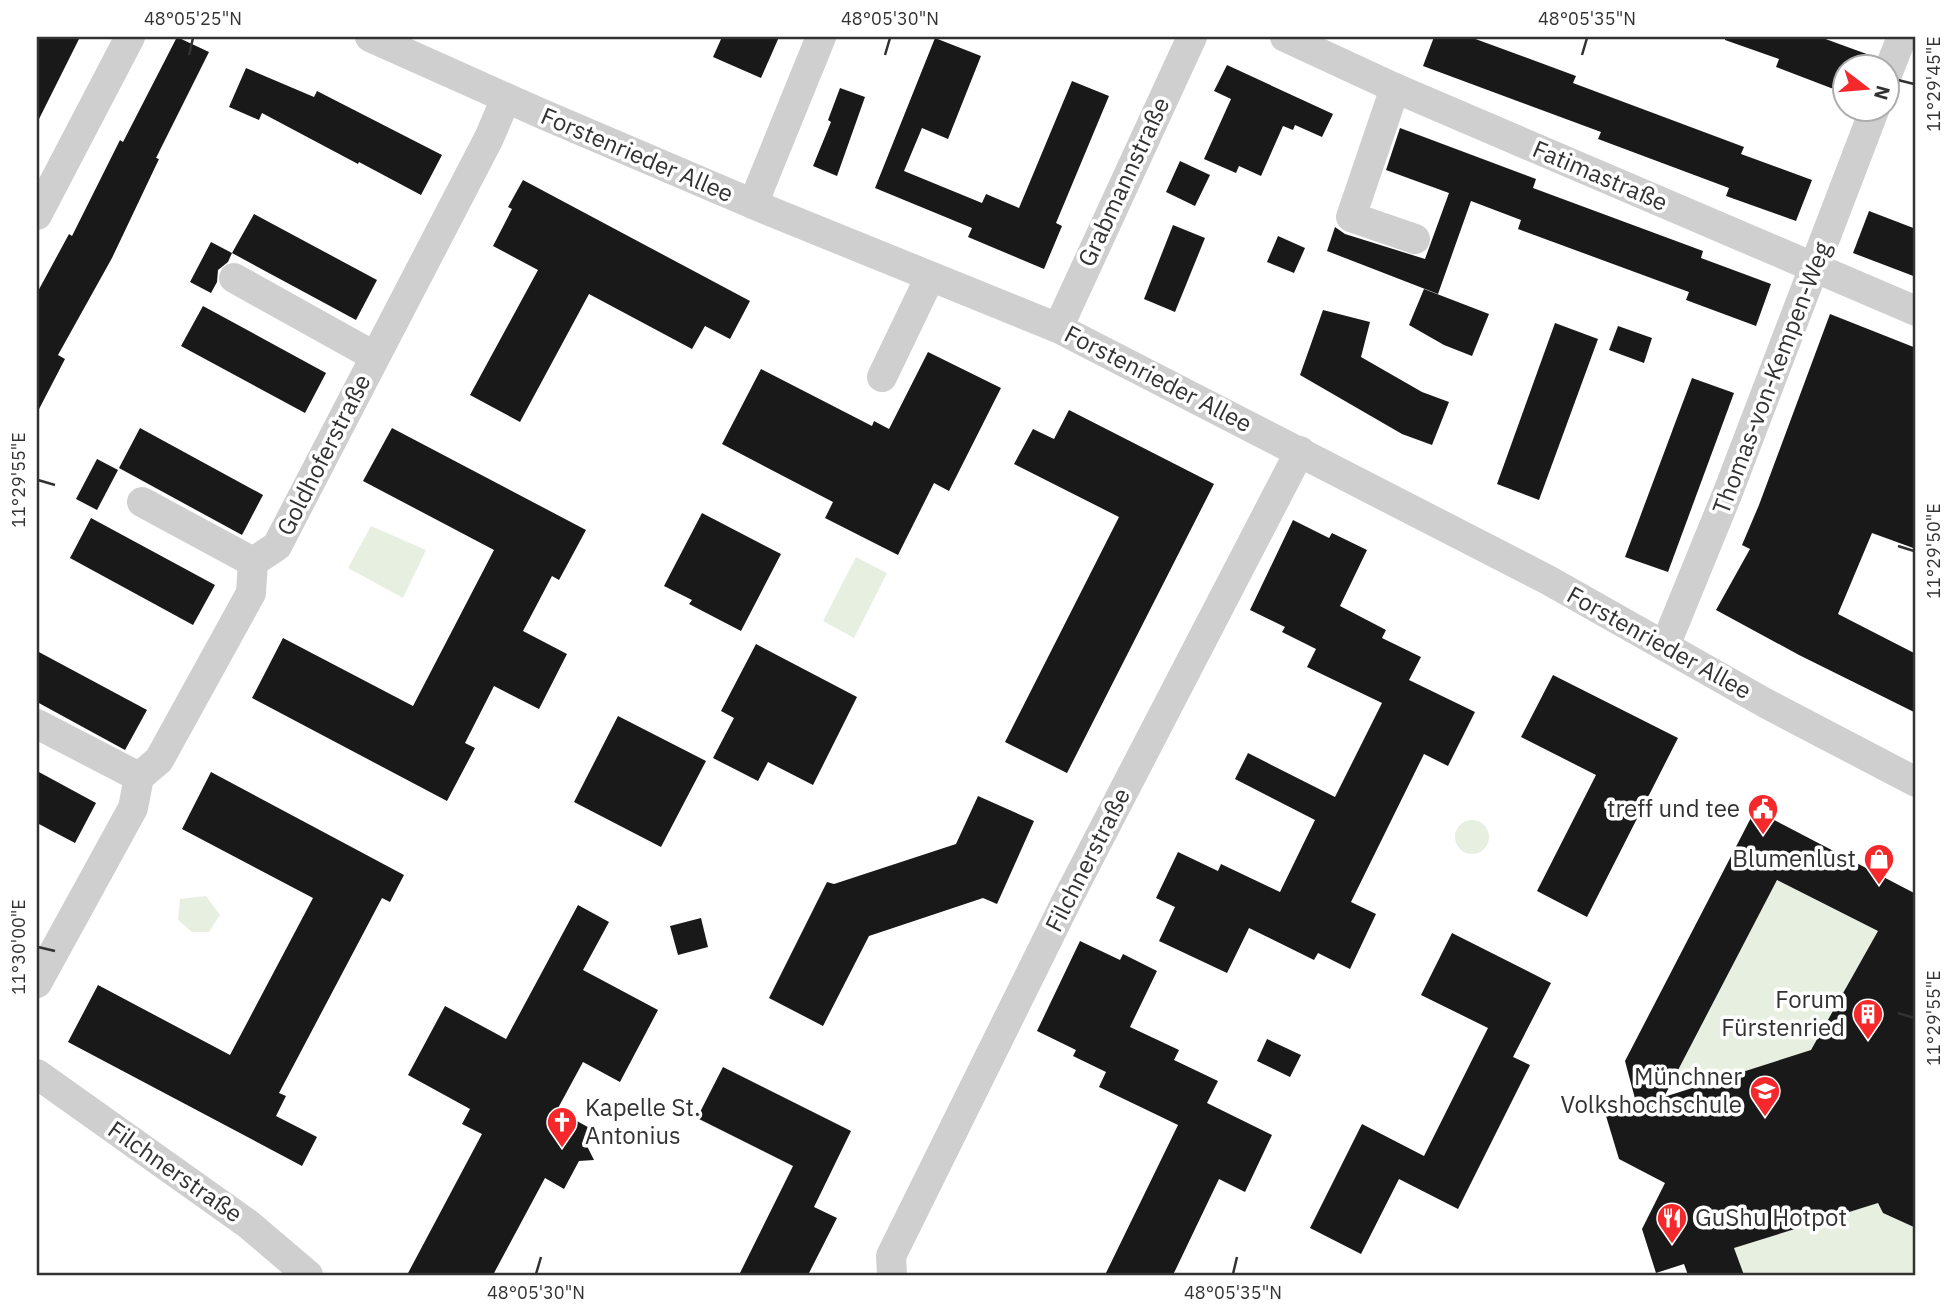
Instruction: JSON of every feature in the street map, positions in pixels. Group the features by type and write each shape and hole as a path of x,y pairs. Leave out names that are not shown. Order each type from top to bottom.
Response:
{"street":[{"path":"37,215 130,37"},
{"name":"Forstenrieder Allee","path":"370,37 753,204 1058,328 1548,580 1767,704 1916,782"},
{"path":"753,204 821,37"},
{"name":"Grabmannstraße","path":"1058,328 1192,37"},
{"name":"Fatimastraße","path":"1285,37 1395,88 1916,312"},
{"path":"1909,37 1916,39"},
{"path":"1395,88 1351,216 1415,239"},
{"name":"Goldhoferstraße","path":"253,562 277,546 489,138 506,98"},
{"name":"Thomas-von-Kempen-Weg","path":"1665,646 1679,617 1870,122"},
{"path":"882,377 930,277"},
{"path":"234,278 374,356"},
{"name":"Filchnerstraße","path":"892,1275 891,1256 991,1053 1066,902 1300,451"},
{"path":"37,983 132,808 139,777 159,760 251,593 253,562 142,502"},
{"path":"37,724 139,777"},
{"name":"Filchnerstraße","path":"37,1074 248,1224 308,1275"}],"green space":[{"path":"371,526 426,550 403,598 348,568"},
{"path":"856,557 887,573 854,638 823,621"},
{"path":"1472,820 1484,825 1489,837 1484,849 1472,854 1460,849 1455,837 1460,825"},
{"path":"1777,880 1878,931 1819,1036 1822,1047 1686,1090 1676,1074"},
{"path":"206,896 220,915 209,932 192,932 178,920 180,899"},
{"path":"1878,1203 1883,1213 1916,1228 1916,1275 1744,1275 1734,1248"}],"building":[{"path":"37,37 80,37 37,123"},
{"path":"177,37 209,52 156,158 159,159 112,258 58,355 65,359 37,413 37,293 69,234 72,236 120,140 123,142"},
{"path":"722,37 779,37 761,78 713,57"},
{"path":"1434,37 1470,37 1576,76 1573,83 1744,147 1741,154 1812,180 1796,221 1726,196 1729,188 1598,139 1601,132 1423,66"},
{"path":"1725,37 1820,37 1861,52 1830,52 1830,88 1776,67 1779,59 1725,40"},
{"path":"935,38 981,56 948,139 922,128 904,171 982,203 986,194 1019,208 1072,81 1109,96 1056,223 1062,226 1044,269 968,237 972,228 875,188"},
{"path":"1227,65 1333,114 1322,137 1295,125 1293,130 1283,126 1261,176 1239,166 1236,173 1204,159 1231,99 1214,91"},
{"path":"246,68 314,97 317,91 442,155 421,195 262,113 259,120 229,107"},
{"path":"840,88 865,97 837,176 813,166 831,122 828,120"},
{"path":"1400,128 1536,179 1533,188 1703,251 1701,258 1771,284 1756,326 1686,300 1689,292 1518,229 1521,220 1471,201 1438,294 1327,251 1335,227 1345,234 1425,259 1449,193 1386,170"},
{"path":"1180,161 1210,175 1195,206 1166,192"},
{"path":"523,180 750,301 730,339 705,326 692,349 589,294 520,422 470,395 538,270 493,246 512,209 508,207"},
{"path":"1869,211 1916,229 1916,277 1853,253"},
{"path":"254,214 377,280 356,320 232,253"},
{"path":"1173,225 1205,238 1175,312 1144,299"},
{"path":"1278,236 1305,248 1294,273 1267,262"},
{"path":"211,242 232,253 228,262 218,270 217,282 211,293 190,282"},
{"path":"1424,289 1489,314 1472,356 1444,345 1409,325"},
{"path":"203,306 326,373 305,413 181,346"},
{"path":"1323,310 1370,322 1361,357 1422,392 1449,402 1432,445 1402,434 1300,375"},
{"path":"1830,314 1916,348 1916,549 1872,533 1838,614 1916,654 1916,713 1716,610 1750,549 1742,545"},
{"path":"1555,323 1598,339 1539,500 1497,484"},
{"path":"1618,326 1652,338 1644,363 1609,350"},
{"path":"928,352 1001,388 949,491 934,483 898,555 825,518 833,502 722,444 761,369 872,426 874,421 889,429"},
{"path":"1692,378 1734,393 1668,572 1625,557"},
{"path":"1069,410 1214,484 1067,773 1005,742 1119,517 1014,464 1033,429 1054,439"},
{"path":"140,428 263,495 242,535 119,468"},
{"path":"392,428 586,530 559,580 552,576 523,631 567,654 539,709 494,686 465,743 475,748 447,801 252,698 283,638 413,706 494,550 363,481"},
{"path":"97,459 118,470 97,510 76,499"},
{"path":"702,513 781,554 741,631 689,604 692,600 664,586"},
{"path":"91,518 215,585 193,625 70,558"},
{"path":"1293,520 1329,538 1332,533 1367,550 1340,606 1386,630 1382,638 1421,657 1409,680 1475,712 1448,766 1424,754 1351,902 1376,914 1350,969 1318,953 1314,960 1249,928 1227,973 1159,941 1175,907 1156,898 1178,852 1218,871 1221,864 1280,892 1315,820 1235,779 1248,753 1335,797 1382,703 1307,667 1316,649 1282,632 1285,627 1250,610"},
{"path":"756,644 857,697 813,785 768,762 758,781 713,758 734,718 721,711"},
{"path":"37,651 147,710 125,750 37,702"},
{"path":"1553,675 1678,738 1587,917 1537,891 1596,775 1521,737"},
{"path":"618,716 706,761 661,847 574,802"},
{"path":"37,771 96,803 75,843 37,823"},
{"path":"211,772 404,875 390,902 382,898 279,1093 286,1096 276,1116 317,1137 302,1166 68,1042 98,985 230,1055 313,898 182,829"},
{"path":"978,796 1034,821 997,904 983,898 869,936 823,1026 769,998 827,882 834,884 956,844"},
{"name":"Forum Fürstenried","path":"1755,810 1916,894 1916,1228 1883,1213 1878,1203 1734,1248 1744,1275 1688,1275 1684,1264 1656,1273 1642,1229 1665,1183 1619,1159 1606,1116 1637,1106 1625,1061","holes":["1777,880 1878,931 1811,1050 1664,1097"]},
{"path":"578,905 609,922 583,970 658,1010 620,1082 583,1062 557,1110 595,1131 587,1146 594,1160 579,1161 564,1189 545,1178 493,1275 407,1275 482,1134 462,1124 470,1109 408,1075 445,1006 506,1039"},
{"path":"701,918 708,947 678,955 670,926"},
{"path":"1452,933 1551,983 1513,1057 1530,1065 1458,1209 1399,1179 1361,1254 1310,1228 1362,1124 1424,1156 1488,1028 1421,995"},
{"path":"1080,941 1120,960 1123,954 1157,971 1130,1027 1179,1050 1174,1060 1218,1081 1207,1103 1272,1135 1245,1192 1219,1179 1173,1275 1105,1275 1178,1125 1099,1087 1106,1072 1073,1056 1076,1050 1037,1031"},
{"path":"1267,1039 1301,1055 1290,1077 1257,1061"},
{"path":"723,1067 851,1131 814,1207 837,1218 808,1275 739,1275 793,1166 697,1118"}],"place":[{"name":"treff und tee","path":"1763,836"},
{"name":"Blumenlust","path":"1879,886"},
{"name":"Forum Fürstenried","path":"1868,1041"},
{"name":"Münchner Volkshochschule","path":"1765,1118"},
{"name":"Kapelle St. Antonius","path":"562,1149"},
{"name":"GuShu Hotpot","path":"1672,1245"}]}
